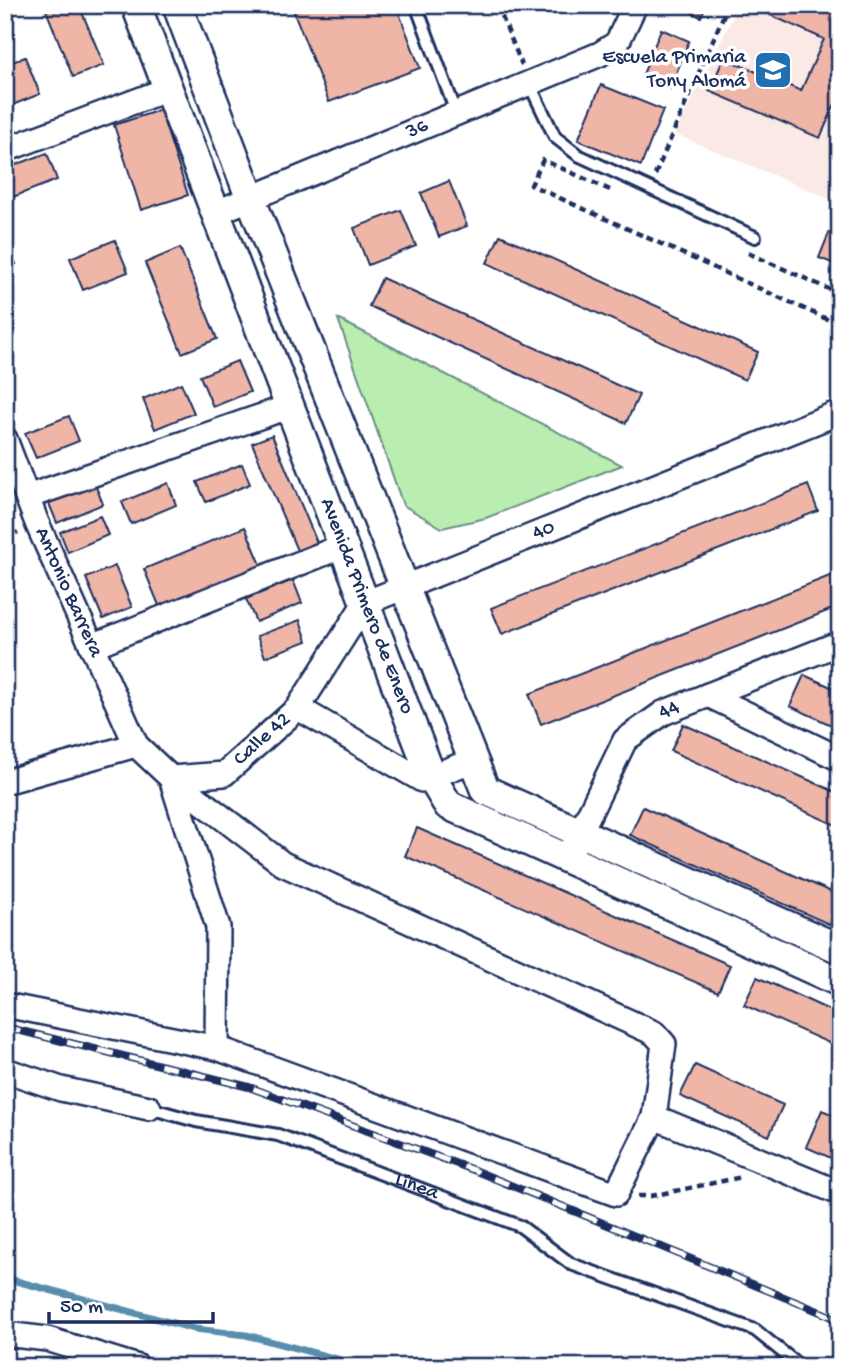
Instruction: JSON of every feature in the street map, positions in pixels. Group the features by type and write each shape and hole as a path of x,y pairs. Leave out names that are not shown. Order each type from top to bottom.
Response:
{"street":[{"name":"Avenida Primero de Enero","path":"136,5 432,778 448,805 840,982"},
{"name":"Avenida Primero de Enero","path":"177,5 250,197 485,790 583,831 840,949"},
{"name":"36","path":"215,213 600,54 617,43 635,5"},
{"path":"5,150 168,89"},
{"path":"27,497 288,407"},
{"name":"40","path":"365,603 840,412"},
{"name":"Antonio Barrera","path":"5,439 27,497 136,745"},
{"path":"92,646 343,546"},
{"path":"298,708 365,603"},
{"name":"44","path":"566,858 583,831 625,740 663,713 840,643"},
{"path":"708,695 840,759"},
{"name":"Calle 42","path":"171,778 224,774 298,708 422,780 432,778"},
{"path":"5,782 136,745 171,778 283,864 654,1033 664,1044 654,1117 616,1194 217,1048 5,1005"},
{"path":"432,778 474,760"},
{"path":"171,778 218,927 217,1048"},
{"name":"Línea","path":"5,1070 61,1089 149,1108"},
{"path":"654,1117 840,1193"},
{"path":"5,1334 47,1339 138,1367"}],"lane":[{"path":"416,5 456,112"},
{"path":"529,82 555,137 578,155 755,237"},
{"name":"Línea","path":"149,1108 196,1121 278,1135 520,1226 572,1264 755,1330 801,1367"}],"path":[{"path":"497,5 529,82"},
{"path":"649,188 728,5"},
{"path":"617,193 543,160 531,185 840,325"},
{"path":"741,250 840,294"},
{"path":"616,1194 651,1196 744,1177"}],"shaded area":[{"name":"Escuela Primaria Tony Alomá","path":"739,5 840,5 840,203 675,134"}],"green space":[{"path":"338,319 622,465 486,518 442,528 403,505"}],"building":[{"path":"44,5 79,5 104,65 73,77"},
{"path":"396,5 420,68 329,102 292,7"},
{"path":"681,5 706,5 701,17 680,8"},
{"path":"774,5 840,8 840,93 820,138 709,91 724,58 801,91 824,39 770,15"},
{"path":"661,29 689,41 670,89 642,77"},
{"path":"25,57 40,94 5,108 5,65"},
{"path":"601,85 663,110 641,166 578,140"},
{"path":"160,110 188,195 141,210 114,125"},
{"path":"47,153 57,180 5,200 5,169"},
{"path":"449,181 467,226 439,237 421,193"},
{"path":"401,210 416,246 368,265 354,228"},
{"path":"829,233 840,237 840,266 819,258"},
{"path":"500,235 758,352 745,380 487,263"},
{"path":"115,240 128,272 83,290 70,258"},
{"path":"5,241 16,264 5,269"},
{"path":"180,248 217,339 182,353 145,263"},
{"path":"382,278 639,395 626,423 369,306"},
{"path":"237,361 250,392 213,407 200,376"},
{"path":"181,383 194,413 155,429 143,399"},
{"path":"69,416 79,441 36,458 25,433"},
{"path":"272,435 318,545 298,553 252,443"},
{"path":"242,464 250,484 206,502 197,482"},
{"path":"94,482 103,504 57,523 48,501"},
{"path":"168,483 176,505 131,524 122,502"},
{"path":"808,485 818,511 502,634 491,608"},
{"path":"100,516 108,535 68,552 60,532"},
{"path":"245,527 262,567 160,608 144,569"},
{"path":"115,566 132,607 103,619 86,578"},
{"path":"840,572 840,606 541,724 529,694"},
{"path":"293,580 302,603 256,622 246,599"},
{"path":"300,620 307,641 265,657 257,636"},
{"path":"804,675 840,691 840,729 790,706"},
{"path":"683,724 840,794 840,827 671,751"},
{"path":"643,807 840,896 840,929 630,835"},
{"path":"417,828 730,965 718,992 405,856"},
{"path":"757,977 840,1015 840,1048 744,1005"},
{"path":"695,1065 783,1105 769,1136 680,1096"},
{"path":"822,1110 840,1118 840,1162 806,1147"}],"waterway":[{"path":"5,1278 195,1329 246,1335 367,1367"}],"railway":[{"path":"5,1027 249,1087 476,1171 840,1320"}],"place":[{"name":"Escuela Primaria Tony Alomá","path":"773,70"}]}
